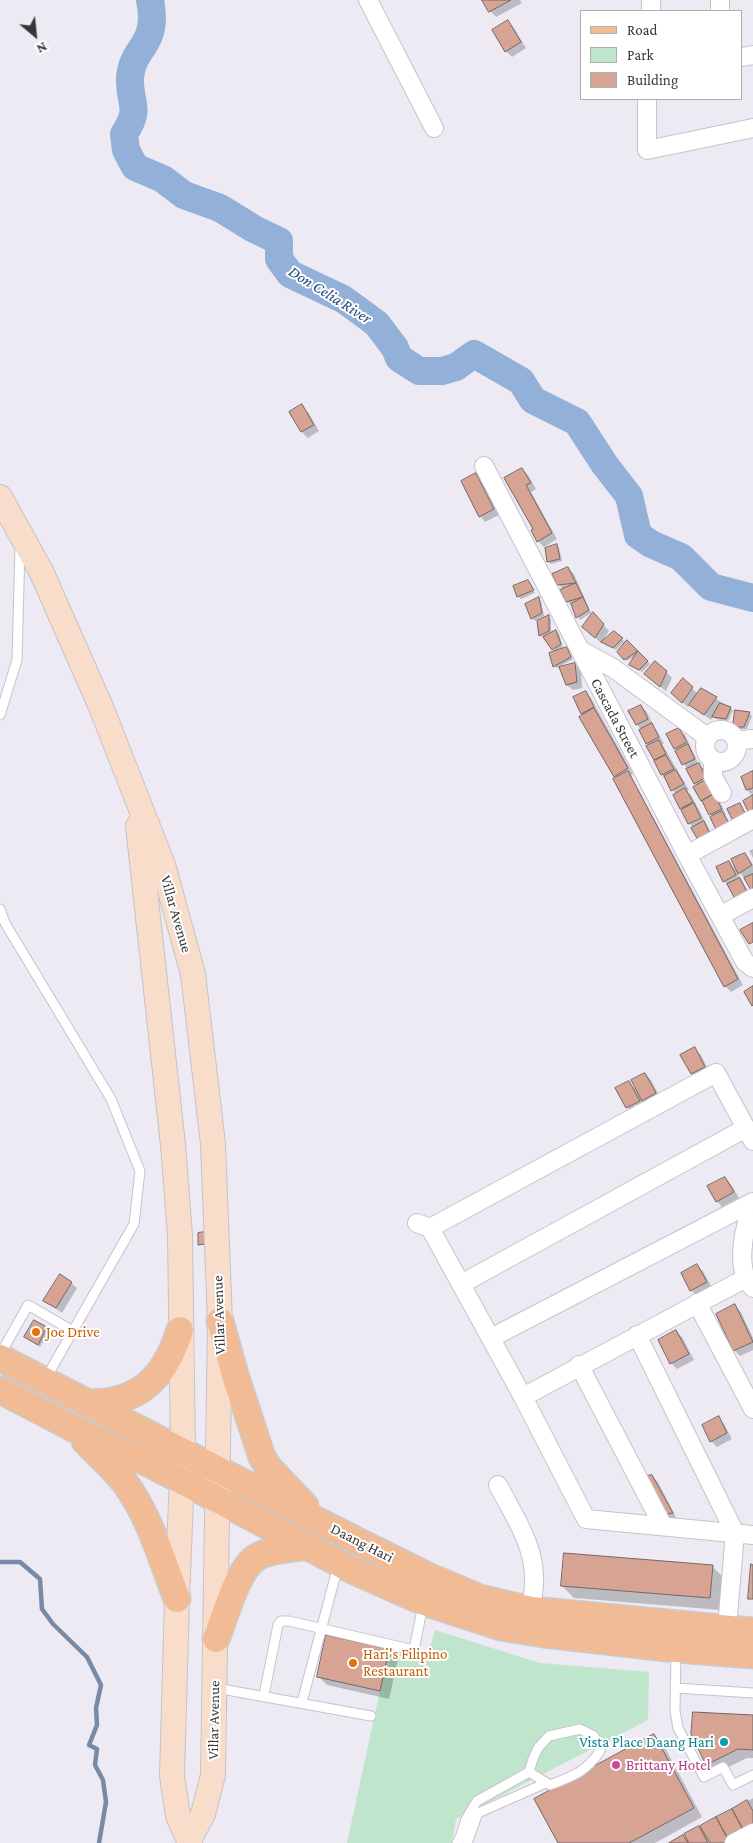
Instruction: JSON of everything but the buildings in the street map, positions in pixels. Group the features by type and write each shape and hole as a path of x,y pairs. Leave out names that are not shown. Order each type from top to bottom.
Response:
{"main road":[{"path":"220,1321 235,1375 262,1457 288,1489 319,1521"},
{"path":"86,1403 114,1401 140,1390 155,1379 166,1364 180,1330"},
{"name":"Daang Hari","path":"0,1357 86,1403 430,1577 480,1598 531,1610 726,1641 753,1655"},
{"name":"Daang Hari","path":"0,1390 73,1428 148,1463 383,1585 424,1602 501,1627 544,1634 676,1649 726,1641 753,1631"},
{"path":"73,1428 113,1469 134,1497 156,1545 177,1599"},
{"path":"216,1639 237,1586 249,1564 258,1557 268,1553 306,1546"}],"street":[{"path":"368,0 434,128"},
{"path":"648,100 647,150 753,128"},
{"name":"Cascada Street","path":"484,466 686,855 745,962 752,968"},
{"name":"Villar Avenue","path":"0,497 41,572 101,707 163,865 193,974 213,1144 220,1321 213,1775 203,1814 190,1841"},
{"path":"580,650 613,668 707,737"},
{"path":"712,760 728,760 745,740 730,732 720,730 715,730 707,737 705,742 706,752 712,760 713,777 722,793"},
{"name":"Villar Avenue","path":"135,797 173,1145 180,1235 183,1451 172,1776 178,1816 190,1841"},
{"path":"686,855 753,819"},
{"path":"720,916 753,898"},
{"path":"461,1284 749,1134 716,1073 423,1225 461,1284 491,1338 586,1519 753,1535"},
{"path":"491,1338 753,1202"},
{"path":"523,1397 579,1365 697,1303 749,1283 742,1257 744,1234 753,1202"},
{"path":"697,1303 753,1410"},
{"path":"637,1335 735,1533 726,1641"},
{"path":"579,1365 663,1526"},
{"path":"498,1485 528,1544 533,1560 535,1577 531,1610"},
{"path":"734,1843 753,1833"}],"lane":[{"path":"0,715 17,660 21,534"},
{"path":"0,909 5,923 111,1099 140,1171 134,1224 45,1380"},
{"path":"0,1357 28,1305 73,1331"},
{"path":"302,1702 338,1563"},
{"path":"264,1695 278,1624 281,1621 289,1621 414,1650 424,1602"},
{"path":"676,1649 675,1710 678,1728 704,1777 723,1767 734,1785 753,1774"},
{"path":"214,1687 371,1716"},
{"path":"675,1688 753,1693"},
{"path":"457,1843 466,1819 477,1801 529,1772 532,1759 538,1748 550,1736 580,1729 594,1736 600,1751 580,1774 550,1785 529,1772"},
{"path":"466,1843 478,1813 546,1783"}],"green space":[{"path":"435,1630 540,1663 649,1672 648,1720 456,1819 452,1843 347,1843 389,1649 427,1658"}],"waterway":[{"name":"Don Celia River","path":"150,0 152,13 151,27 131,71 130,87 134,112 124,134 126,150 135,167 163,179 184,195 220,208 254,229 279,241 279,259 290,274 343,299 377,324 395,348 399,358 419,371 442,371 456,367 474,354 521,381 533,400 577,422 605,465 629,496 638,535 651,544 681,557 711,587 753,598"},
{"path":"0,1562 20,1562 40,1579 42,1609 53,1624 87,1657 101,1685 96,1708 97,1725 89,1745 97,1749 95,1765 103,1780 106,1802 99,1843"}],"place":[{"name":"Joe Drive","path":"36,1332"},
{"name":"Hari's Filipino Restaurant","path":"353,1663"},
{"name":"Vista Place Daang Hari","path":"724,1742"},
{"name":"Brittany Hotel","path":"616,1765"}]}
